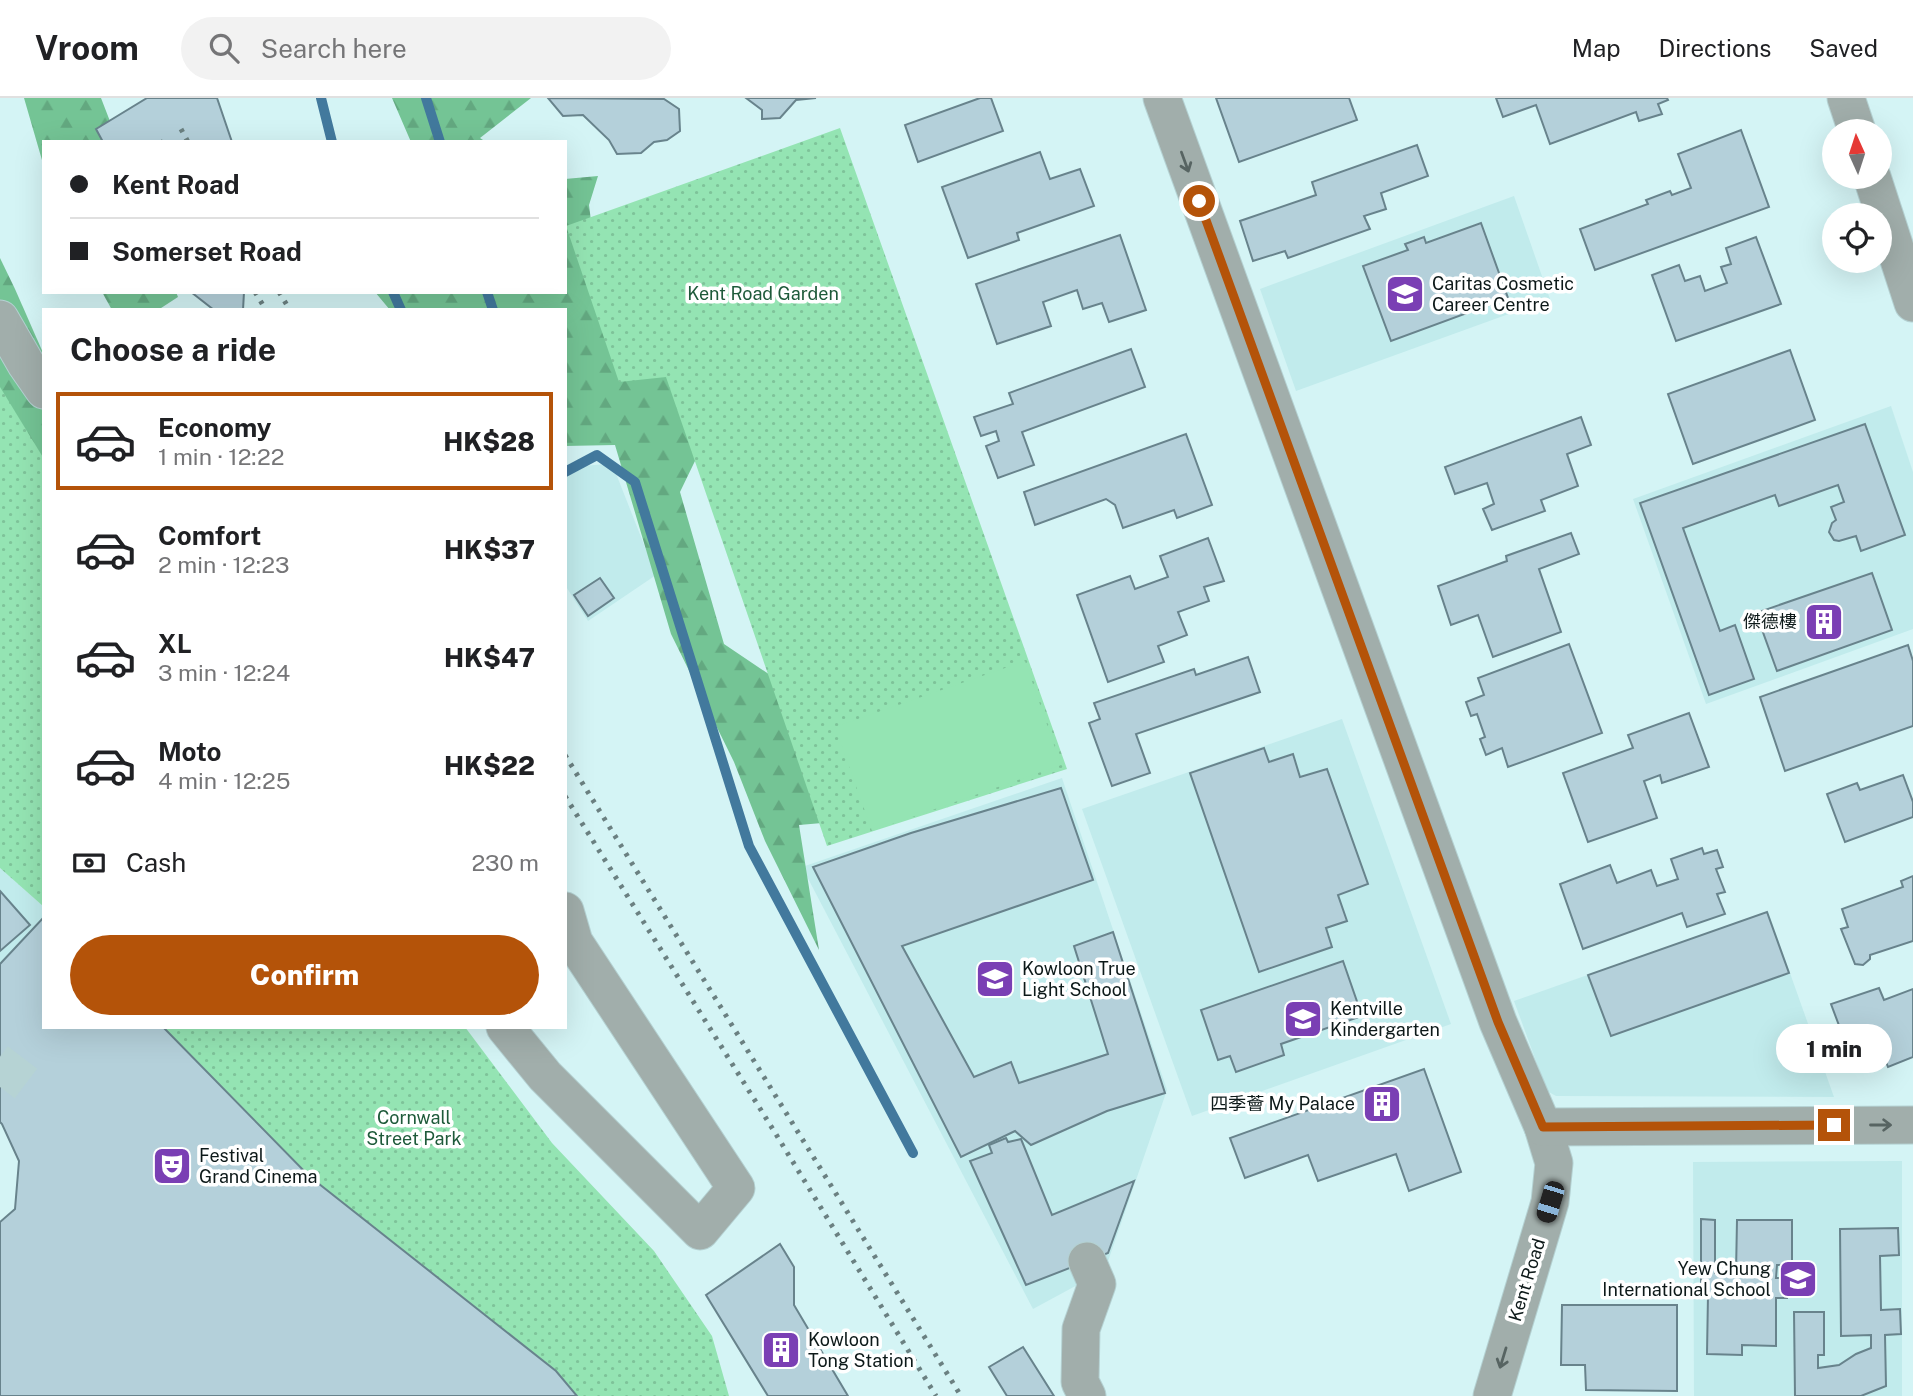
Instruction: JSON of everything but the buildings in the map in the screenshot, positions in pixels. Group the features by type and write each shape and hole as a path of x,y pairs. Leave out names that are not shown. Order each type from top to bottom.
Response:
{"street":[{"name":"Kent Road","path":"1162,98 1498,1022 1543,1127 1554,1163 1550,1202 1492,1396"},
{"path":"1846,98 1853,119"},
{"path":"1876,189 1913,303"},
{"path":"0,318 42,387"},
{"path":"507,1029 545,1076 699,1231 736,1188 573,942 567,919"},
{"path":"1543,1127 1913,1125"},
{"path":"1087,1261 1097,1284 1081,1329 1080,1382 1087,1396"}],"shaded area":[{"name":"Caritas Cosmetic Career Centre","path":"1514,196 1550,299 1296,391 1260,289"},
{"path":"1891,406 1913,472 1913,629 1706,704 1633,499"},
{"path":"607,464 615,471 656,575 588,621 567,588 567,476 582,466"},
{"path":"1342,719 1451,1024 1192,1116 1082,809"},
{"name":"Kowloon True Light School","path":"1062,778 1167,1090 1105,1270 1033,1309 802,867"},
{"path":"0,868 42,905 42,919 0,964"},
{"path":"1768,911 1834,1097 1556,1096 1547,1091 1514,1001"},
{"name":"Yew Chung International School","path":"1902,1161 1902,1396 1694,1396 1693,1162"}],"green space":[{"path":"24,98 101,98 117,140 42,140 42,160"},
{"path":"392,98 531,98 480,138 483,140 410,140"},
{"name":"Kent Road Garden","path":"840,128 1067,769 827,846 666,377 619,382 567,226"},
{"path":"598,176 589,205 594,245 708,434 680,492 724,644 825,712 857,820 799,825 819,950 765,841 734,762 671,634 615,445 567,446 567,308 388,308 377,294 567,294 567,179"},
{"path":"0,258 42,350 42,529 0,471"},
{"path":"103,294 177,294 178,297 161,308 111,308"},
{"path":"0,387 42,456 42,905 0,868"},
{"path":"1025,661 1061,765 872,831 835,727"},
{"name":"Cornwall Street Park","path":"165,1029 466,1029 552,1143 654,1251 712,1336 729,1396 577,1396 556,1371 309,1176"}],"waterway":[{"path":"321,98 332,140"},
{"path":"426,98 439,140"},
{"path":"394,294 400,308"},
{"path":"488,294 492,308"},
{"path":"567,471 597,455 635,482 749,846 913,1153"}],"tunnel":[{"path":"0,1087 26,1053"}],"railway":[{"path":"181,129 187,140"},
{"path":"256,294 265,308"},
{"path":"280,294 289,308"},
{"path":"567,758 961,1396"},
{"path":"567,799 936,1396"}],"place":[{"name":"Caritas Cosmetic Career Centre","path":"1405,294"},
{"name":"傑德樓","path":"1824,622"},
{"name":"Kowloon True Light School","path":"995,979"},
{"name":"Kentville Kindergarten","path":"1303,1019"},
{"name":"四季薈 My Palace","path":"1382,1104"},
{"name":"Festival Grand Cinema","path":"172,1166"},
{"name":"Yew Chung International School","path":"1798,1279"},
{"name":"Kowloon Tong Station","path":"781,1350"}],"route":[{"path":"1199,201 1498,1022 1543,1127 1834,1125"}]}
